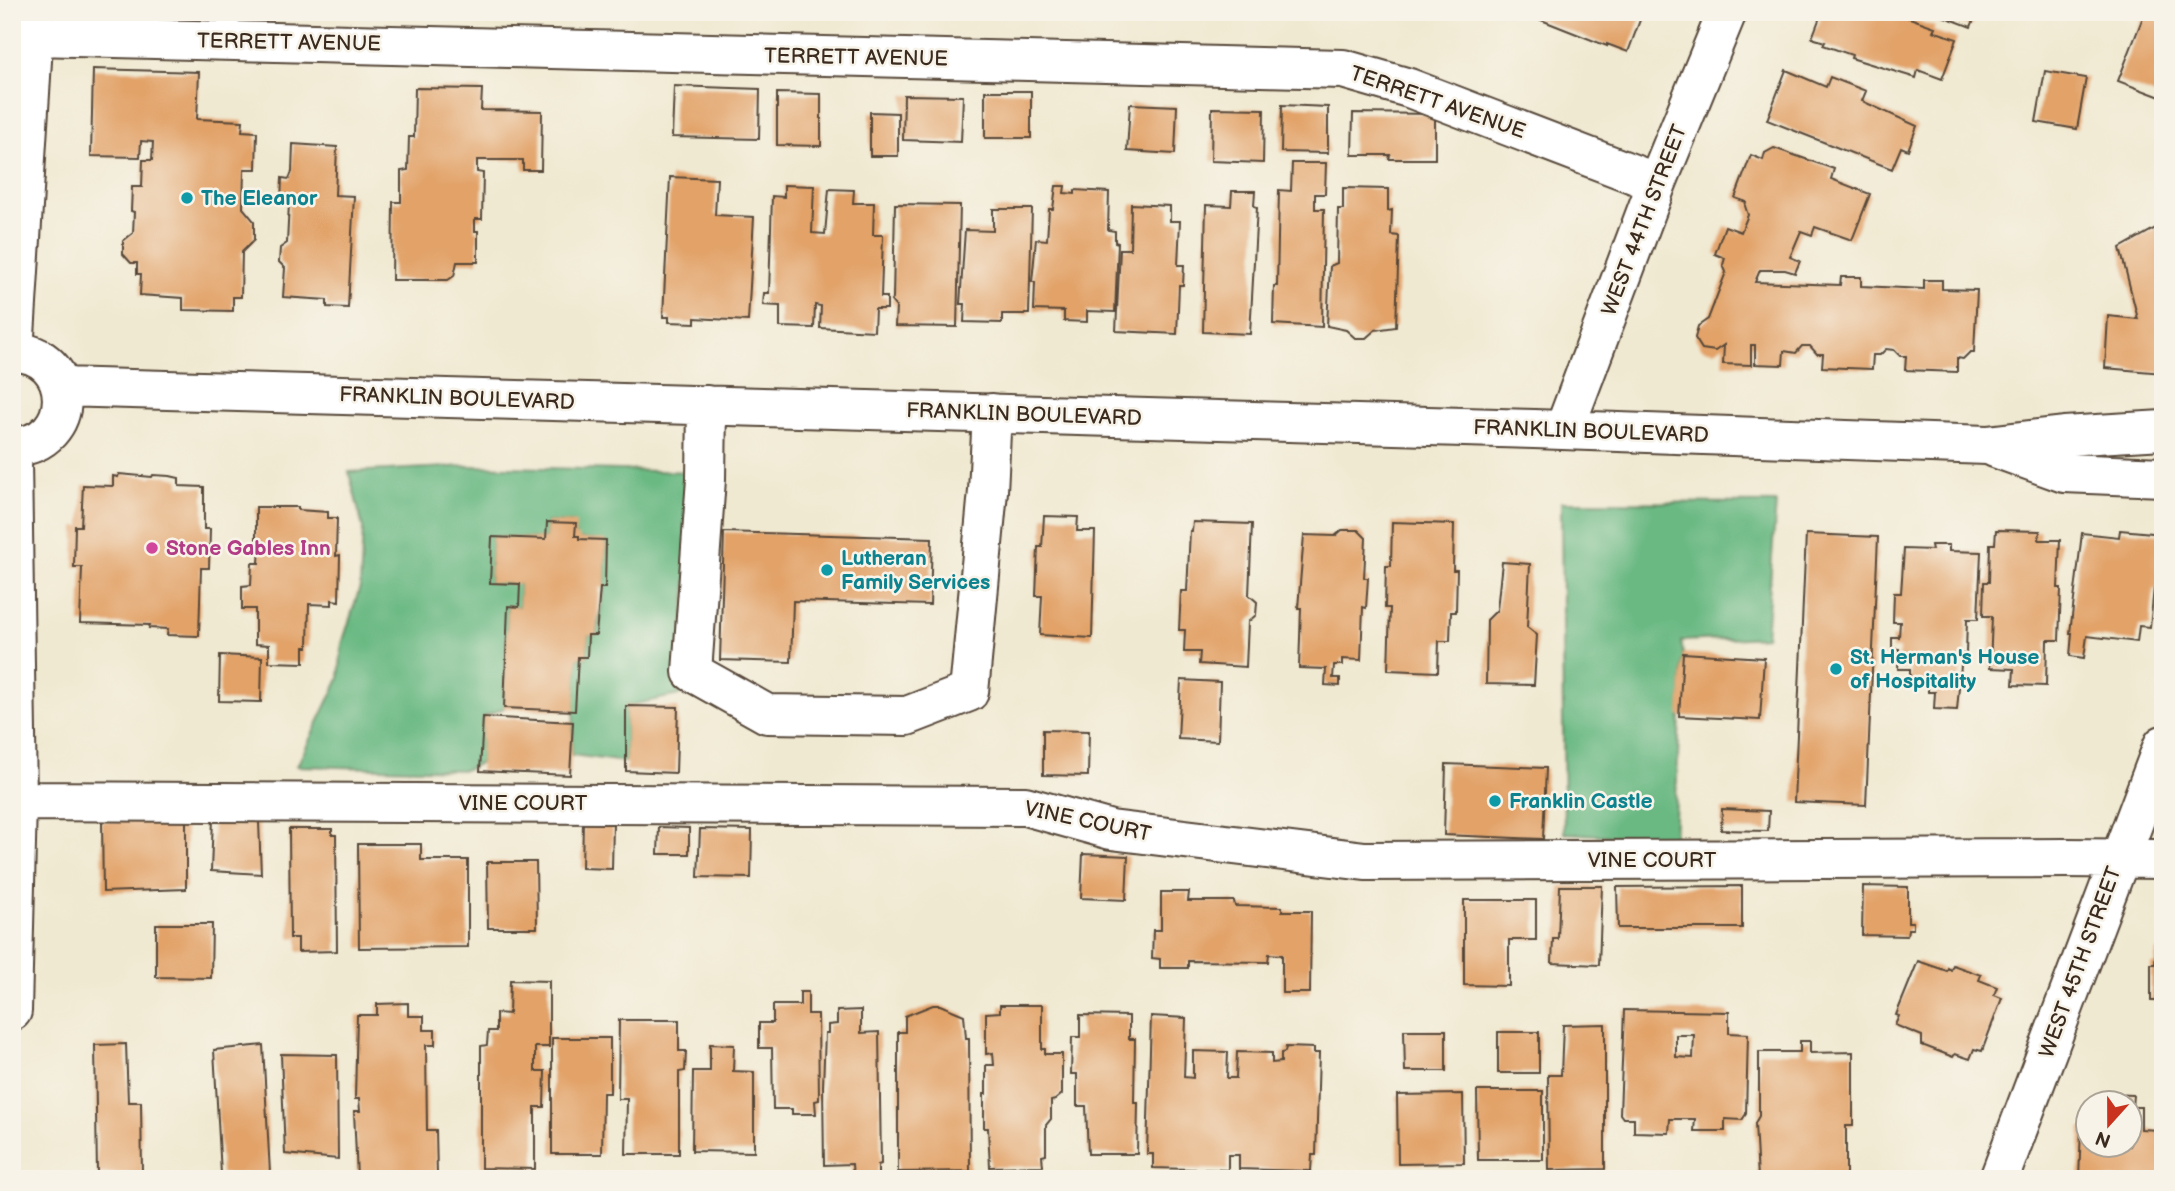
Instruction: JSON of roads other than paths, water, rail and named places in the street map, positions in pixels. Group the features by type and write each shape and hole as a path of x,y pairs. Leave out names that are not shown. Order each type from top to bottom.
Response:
{"street":[{"name":"WEST 44TH STREET","path":"1564,430 1657,183 1727,12"},
{"name":"TERRETT AVENUE","path":"35,24 1343,69 1409,88 1657,183"},
{"path":"12,447 23,447 39,441 51,430 61,409 61,387 55,373 45,362 32,355 13,352 35,24"},
{"name":"FRANKLIN BOULEVARD","path":"61,387 1564,430 1987,445 2064,436 2163,430"},
{"path":"707,405 706,479 692,672 767,714 906,716 970,692 988,491 992,413"},
{"name":"FRANKLIN BOULEVARD","path":"1987,445 2064,473 2163,477"},
{"path":"12,460 15,801 12,1010"},
{"name":"WEST 45TH STREET","path":"1999,1179 2163,745"},
{"name":"VINE COURT","path":"15,801 1025,806 1111,830 1365,861 2163,859"}],"place":[{"name":"The Eleanor","path":"187,198"},
{"name":"Stone Gables Inn","path":"152,548"},
{"name":"Lutheran Family Services","path":"827,570"},
{"name":"St. Herman's House of Hospitality","path":"1836,669"},
{"name":"Franklin Castle","path":"1495,801"}]}
